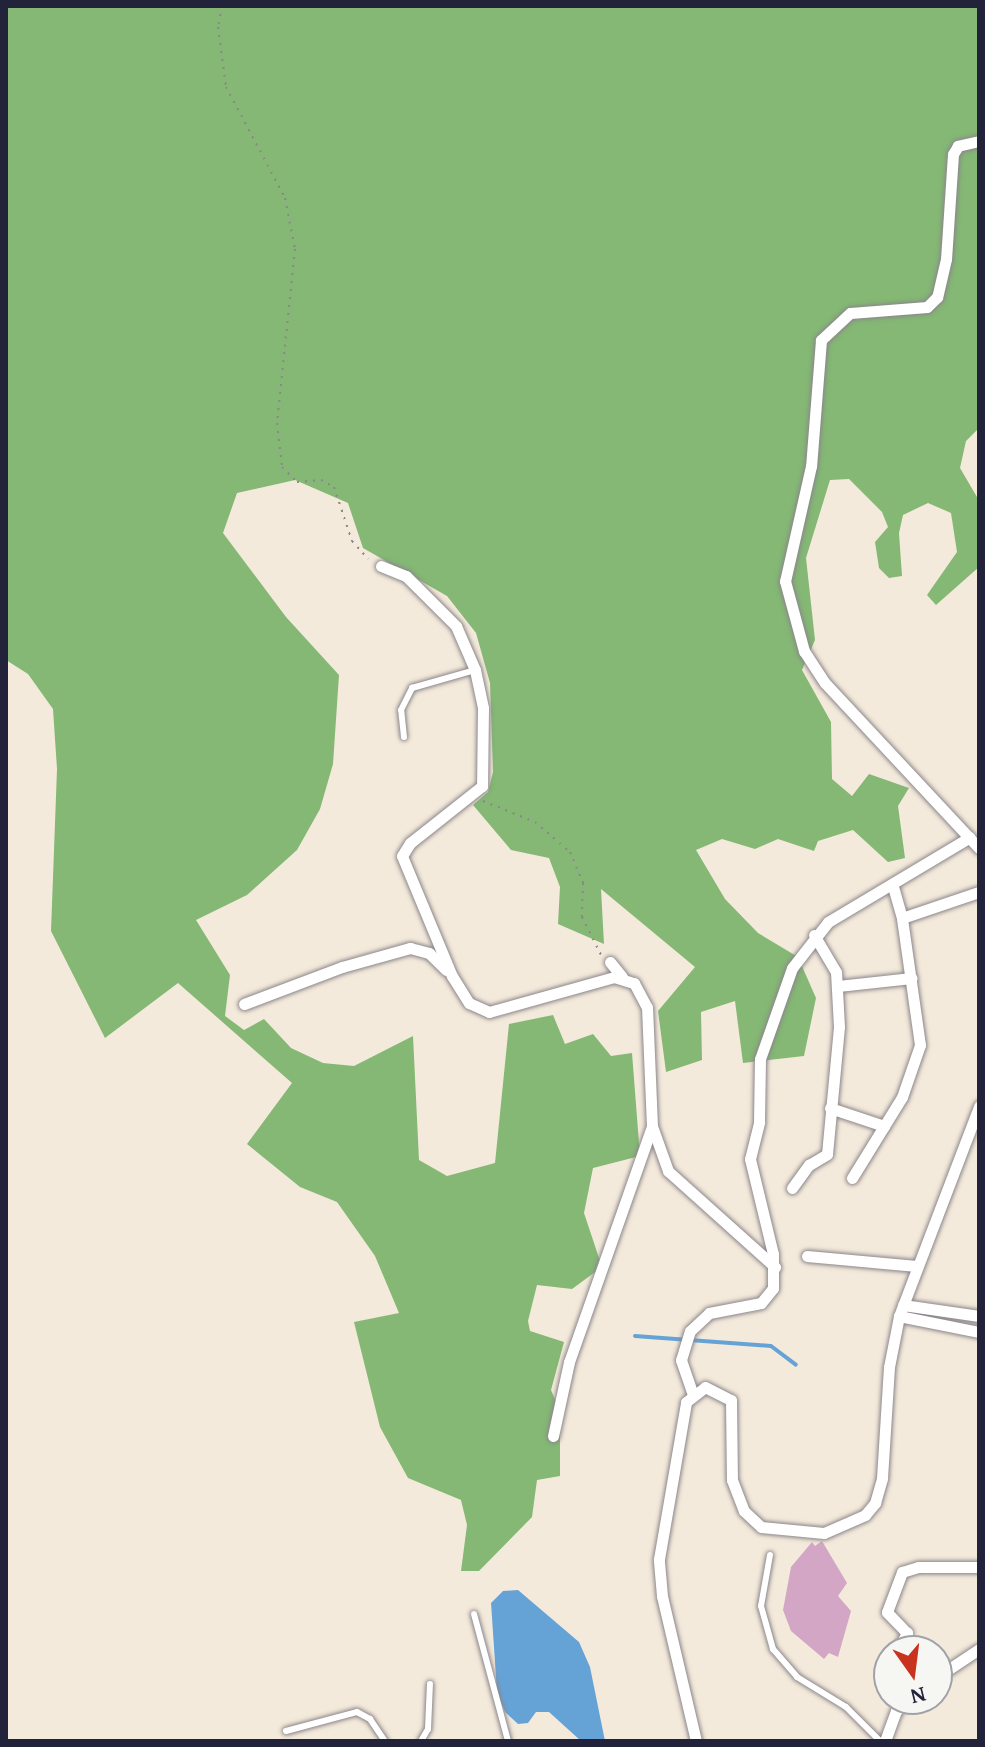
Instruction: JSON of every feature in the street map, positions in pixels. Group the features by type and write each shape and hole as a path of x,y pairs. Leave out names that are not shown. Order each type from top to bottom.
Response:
{"street":[{"path":"979,141 958,146 953,154 946,259 937,297 927,307 850,313 821,340 811,466 785,581 804,651 825,683 979,848"},
{"path":"381,566 406,576 445,610 465,640 475,670 484,780 475,796 415,838 402,856 452,976 469,1003 489,1012 622,977"},
{"path":"696,1741 662,1596 659,1559 668,1481 681,1416 692,1392 681,1360 684,1345 690,1331 709,1313 761,1303 773,1288 775,1267 750,1168 760,1112 760,1059 792,968 814,935 970,837"},
{"path":"852,1178 902,1097 920,1045 902,918 892,884"},
{"path":"902,918 979,892"},
{"path":"792,1188 809,1165 827,1154 838,986 827,953 814,935"},
{"path":"244,1004 342,967 410,948 429,953 452,976"},
{"path":"610,962 622,977 634,983 647,1007 652,1126 668,1171 681,1186 775,1267"},
{"path":"838,986 912,978"},
{"path":"692,1392 712,1387 731,1400 731,1475 749,1517 778,1531 842,1529 865,1515 878,1496 889,1367 901,1311 979,1106"},
{"path":"830,1108 884,1126"},
{"path":"553,1436 569,1362 652,1126"},
{"path":"807,1256 917,1266"},
{"path":"901,1311 979,1316"},
{"path":"901,1311 979,1332"},
{"path":"906,1635 887,1612 902,1572 979,1567"},
{"path":"953,1666 979,1649"},
{"path":"882,1741 896,1715"}],"lane":[{"path":"404,737 401,710 412,688 475,670"},
{"path":"770,1555 761,1606 773,1649 797,1677 846,1707 882,1741"},
{"path":"474,1614 508,1741"},
{"path":"421,1741 431,1712 430,1684"},
{"path":"286,1731 357,1712 370,1719 385,1741"}],"path":[{"path":"222,6 218,27 226,87 285,198 295,249 277,423 282,467 297,482 329,481 352,541 363,556 381,566"},
{"path":"475,796 535,822 570,852 583,883 582,917 592,942 610,962"}],"green space":[{"path":"6,6 979,6 979,428 966,441 960,468 977,497 979,567 936,605 927,595 957,552 951,513 928,503 903,515 899,533 902,576 889,578 879,568 875,542 888,527 882,512 849,479 830,480 806,558 815,640 802,670 831,722 832,779 852,796 869,774 909,788 898,806 905,858 888,862 853,830 818,841 814,851 778,839 755,849 722,839 696,850 725,899 758,933 798,957 816,998 804,1056 743,1063 735,1001 701,1012 702,1060 666,1072 658,1011 695,967 601,889 604,944 558,924 560,887 549,858 511,850 473,805 488,792 493,772 490,683 476,633 447,596 363,548 348,503 295,480 237,493 223,533 286,617 339,675 333,764 320,809 297,850 247,895 196,920 230,975 225,1016 244,1030 264,1019 291,1048 323,1063 354,1066 413,1036 419,1160 447,1176 495,1163 509,1024 553,1015 565,1044 593,1034 611,1056 632,1053 640,1156 593,1168 584,1213 602,1267 572,1289 537,1285 528,1321 530,1331 564,1342 551,1390 560,1411 560,1476 537,1480 532,1517 479,1571 461,1571 467,1525 461,1500 408,1478 380,1427 354,1322 399,1313 375,1256 337,1202 300,1187 247,1144 292,1083 178,983 105,1038 51,931 57,769 53,709 28,674 6,660"}],"water":[{"path":"518,1590 579,1642 590,1667 605,1741 581,1741 549,1712 536,1712 528,1723 518,1724 505,1712 497,1692 491,1603 503,1591"}],"building":[{"path":"822,1541 847,1583 838,1596 851,1611 838,1657 829,1653 824,1659 791,1631 783,1610 791,1567 812,1542 815,1546"}],"waterway":[{"path":"635,1336 771,1346 796,1365"}]}
